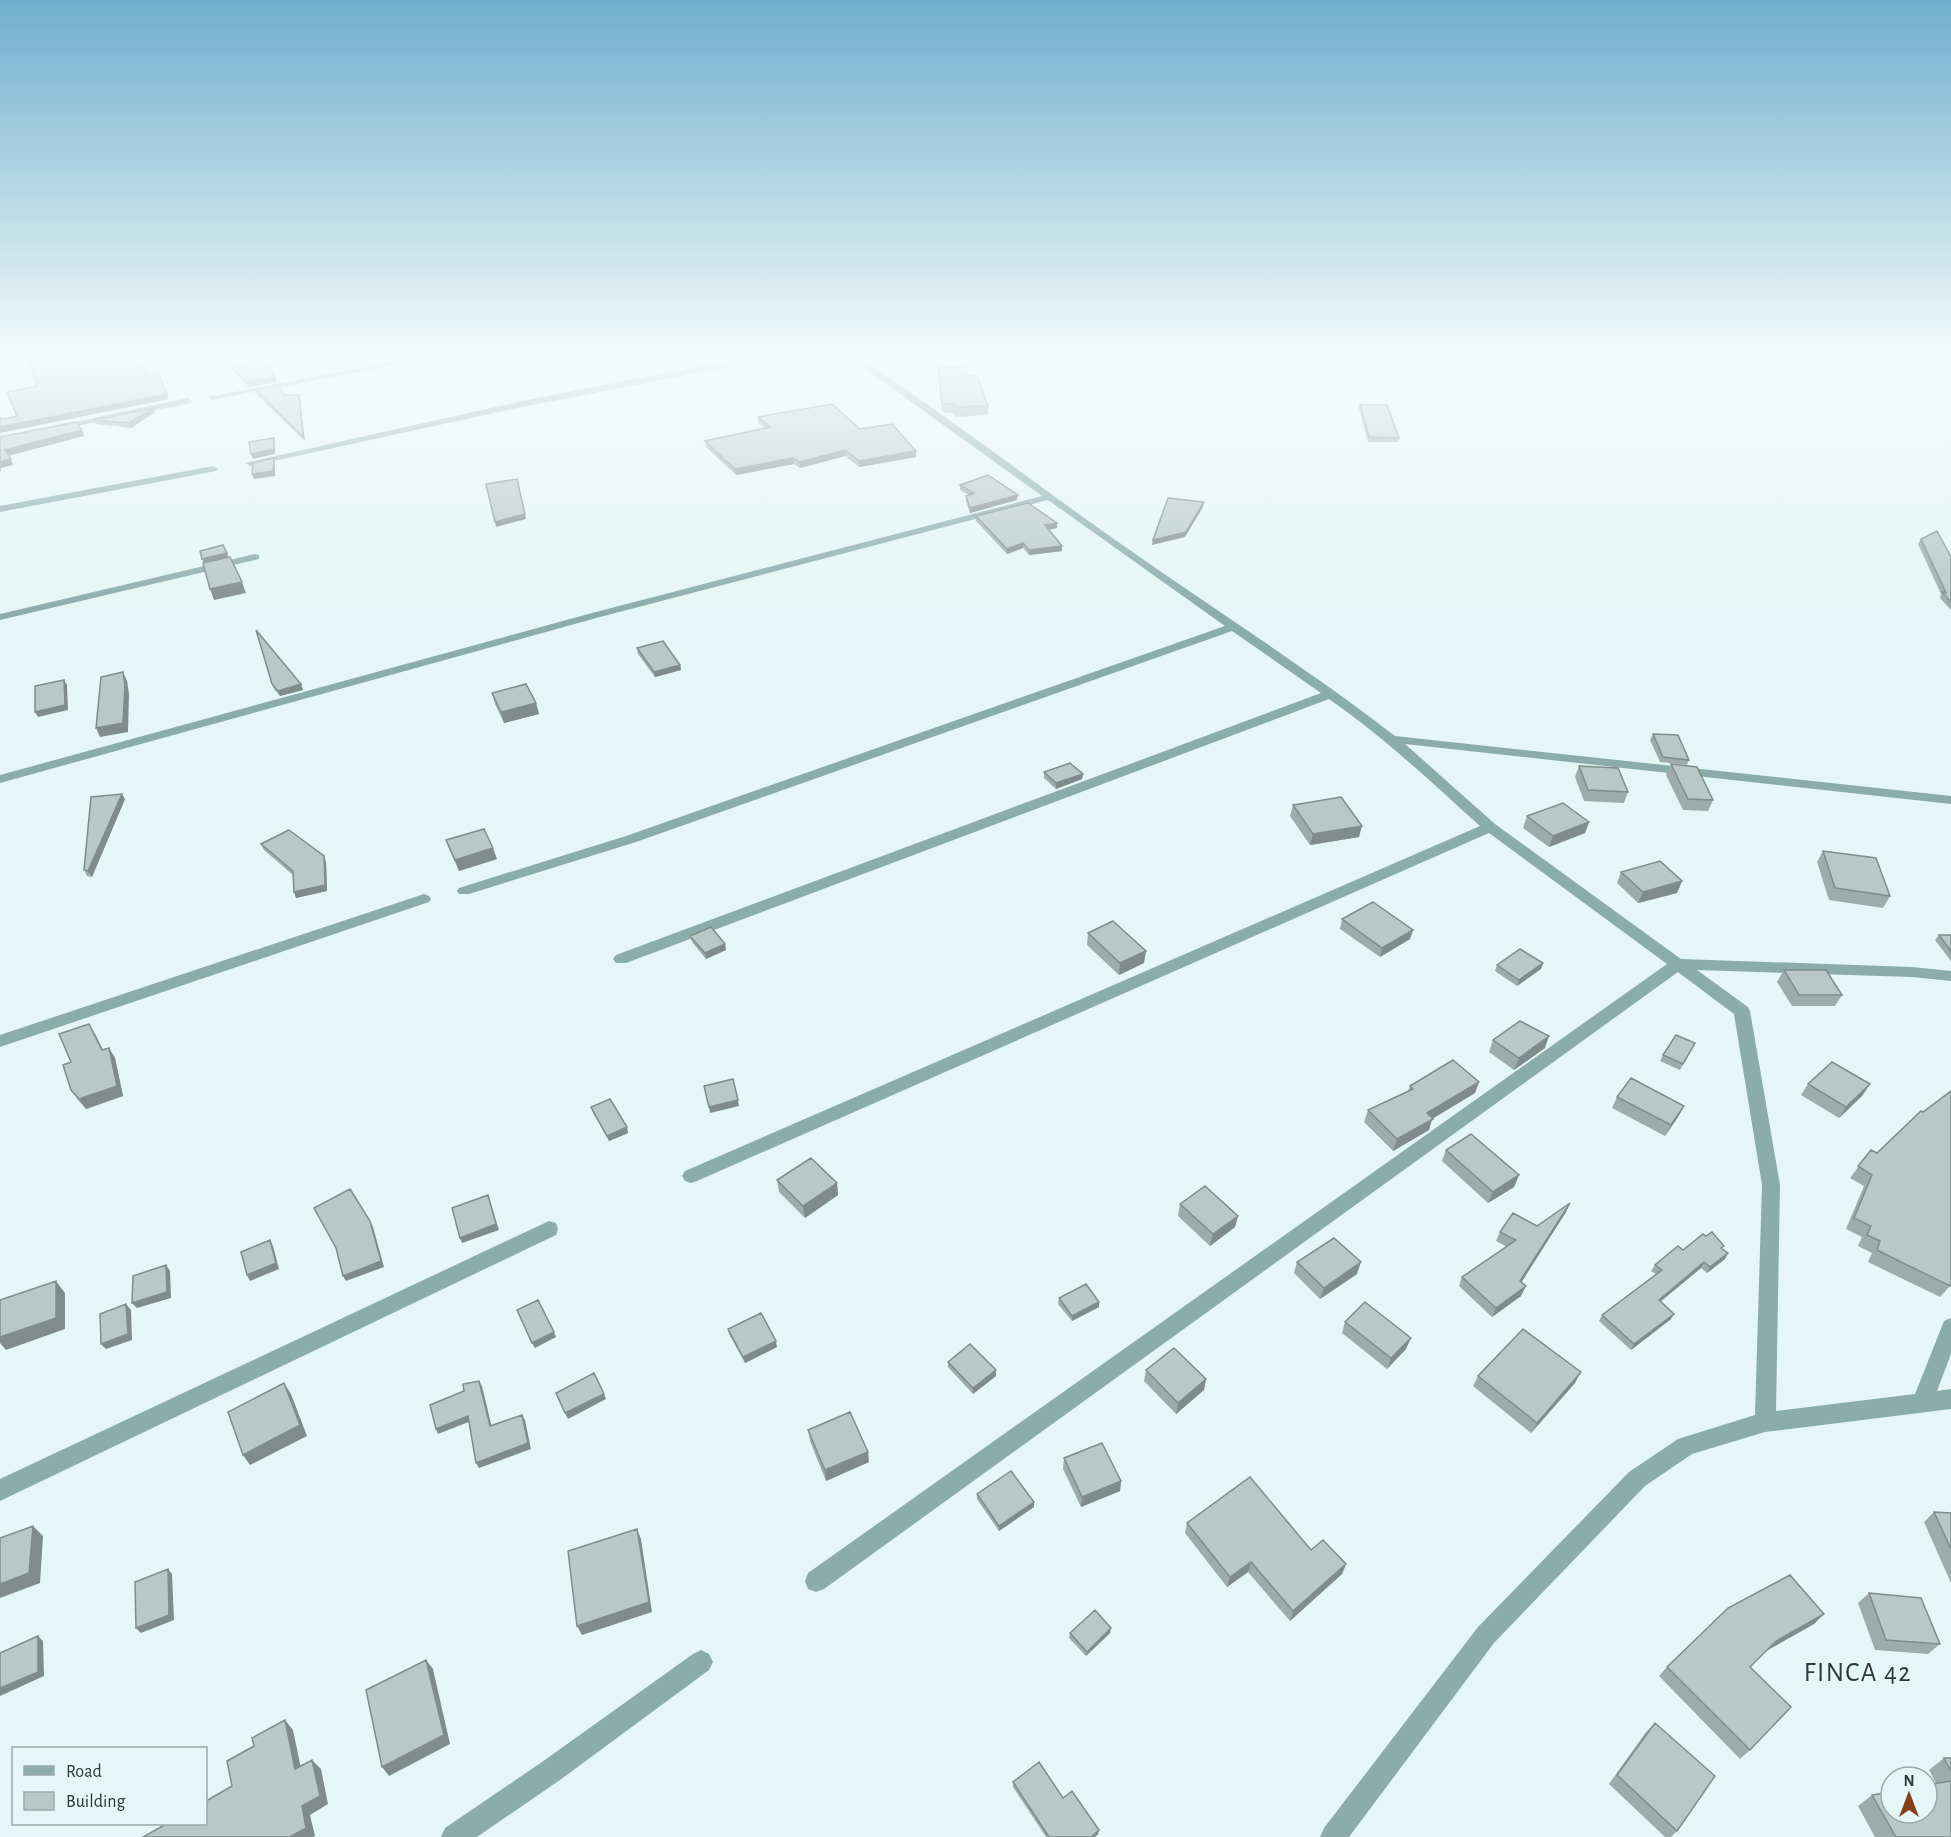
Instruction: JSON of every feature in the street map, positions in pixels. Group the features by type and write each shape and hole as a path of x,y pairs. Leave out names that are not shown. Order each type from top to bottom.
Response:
{"street":[{"path":"250,463 339,444"},
{"path":"977,444 1233,627 1331,694 1391,739 1490,827 1742,1011 1771,1185 1765,1422"},
{"path":"0,509 213,469"},
{"path":"0,779 596,615 1049,496"},
{"path":"0,617 255,557"},
{"path":"464,891 631,839 1233,627"},
{"path":"621,959 1331,694"},
{"path":"1391,739 1951,800"},
{"path":"691,1176 1490,827"},
{"path":"0,1041 424,899"},
{"path":"816,1581 1678,964 1912,972 1951,976"},
{"path":"0,1490 549,1229"},
{"path":"1923,1401 1951,1327"},
{"path":"1333,1837 1486,1635 1637,1479 1686,1446 1765,1422 1951,1398"},
{"path":"454,1837 551,1771 701,1662"}],"building":[{"path":"0,444 29,444 5,450 11,459 0,462"},
{"path":"249,444 274,444 274,449 251,454"},
{"path":"708,444 910,444 916,451 859,461 845,450 800,462 793,458 735,469"},
{"path":"274,458 273,471 252,474 253,463"},
{"path":"988,475 1018,495 970,508 966,496 974,493 960,485"},
{"path":"517,479 525,514 495,522 486,484"},
{"path":"1168,498 1204,502 1186,532 1153,540"},
{"path":"1028,503 1057,523 1045,525 1062,546 1029,550 1023,543 1007,549 976,516"},
{"path":"1937,531 1951,557 1951,602 1942,592 1946,593 1921,539"},
{"path":"223,545 227,553 202,559 200,551"},
{"path":"230,557 242,582 210,589 203,563"},
{"path":"256,630 301,684 278,691 272,684"},
{"path":"663,641 680,665 654,672 637,648"},
{"path":"123,672 125,685 123,723 96,728 101,677"},
{"path":"64,680 65,705 35,712 35,686"},
{"path":"526,684 536,703 501,712 492,693"},
{"path":"1653,734 1678,735 1689,760 1663,757"},
{"path":"1070,763 1083,774 1056,783 1044,772"},
{"path":"1671,764 1697,767 1713,800 1688,799"},
{"path":"1579,766 1618,768 1628,792 1588,790"},
{"path":"122,794 88,871 84,870 91,797"},
{"path":"1341,797 1362,826 1313,834 1293,805"},
{"path":"1563,803 1589,822 1553,836 1527,816"},
{"path":"484,829 493,848 455,860 446,840"},
{"path":"289,830 324,856 325,885 294,892 293,871 261,844"},
{"path":"1823,851 1876,858 1890,896 1835,888"},
{"path":"1660,861 1682,881 1643,892 1621,872"},
{"path":"1373,902 1413,930 1382,948 1342,919"},
{"path":"1113,921 1146,951 1120,963 1088,933"},
{"path":"711,927 725,944 705,953 690,936"},
{"path":"1939,935 1951,935 1951,951"},
{"path":"1520,949 1543,963 1519,980 1497,965"},
{"path":"1784,970 1826,970 1842,995 1799,995"},
{"path":"1520,1021 1549,1036 1519,1058 1493,1040"},
{"path":"89,1024 102,1050 109,1048 117,1086 79,1099 71,1090 63,1065 71,1062 59,1034"},
{"path":"1676,1035 1695,1043 1683,1064 1663,1055"},
{"path":"1453,1060 1479,1082 1427,1113 1433,1119 1397,1139 1368,1110 1413,1089 1410,1086"},
{"path":"1832,1062 1870,1084 1846,1107 1808,1084"},
{"path":"1631,1078 1684,1106 1671,1125 1617,1097"},
{"path":"733,1079 738,1100 709,1107 704,1086"},
{"path":"1951,1091 1950,1286 1877,1250 1880,1241 1867,1235 1871,1226 1854,1218 1872,1175 1858,1166 1871,1150 1877,1153 1921,1111 1923,1112"},
{"path":"610,1099 627,1127 607,1136 591,1107"},
{"path":"1471,1134 1519,1175 1493,1192 1446,1150"},
{"path":"811,1158 837,1183 803,1206 777,1180"},
{"path":"1205,1186 1238,1216 1213,1234 1180,1204"},
{"path":"350,1189 370,1221 381,1261 343,1276 336,1248 314,1208"},
{"path":"488,1195 496,1224 460,1238 452,1208"},
{"path":"1570,1203 1520,1281 1526,1286 1496,1308 1462,1277 1516,1240 1500,1232 1513,1213 1537,1226"},
{"path":"1712,1232 1724,1246 1721,1248 1728,1253 1710,1267 1704,1262 1659,1300 1674,1314 1634,1344 1602,1315 1662,1270 1655,1265 1678,1246 1683,1250 1703,1234 1706,1236"},
{"path":"1334,1238 1361,1262 1324,1288 1297,1262"},
{"path":"270,1240 276,1263 247,1275 241,1252"},
{"path":"166,1265 167,1292 132,1303 133,1276"},
{"path":"56,1281 56,1318 0,1337 0,1300"},
{"path":"1086,1284 1099,1302 1072,1316 1059,1298"},
{"path":"538,1300 554,1332 532,1343 517,1310"},
{"path":"1365,1302 1411,1338 1391,1358 1345,1322"},
{"path":"126,1304 128,1334 101,1344 100,1314"},
{"path":"761,1313 776,1341 743,1357 728,1329"},
{"path":"1523,1329 1581,1372 1537,1423 1478,1376"},
{"path":"970,1344 996,1370 973,1388 948,1362"},
{"path":"1174,1348 1206,1379 1178,1403 1146,1370"},
{"path":"594,1373 604,1394 565,1413 556,1393"},
{"path":"479,1381 490,1426 522,1415 528,1443 476,1463 468,1416 436,1429 430,1405 464,1391 463,1384"},
{"path":"284,1383 300,1425 243,1455 228,1412"},
{"path":"850,1412 868,1452 825,1470 808,1430"},
{"path":"1102,1443 1121,1481 1082,1497 1064,1458"},
{"path":"1011,1471 1034,1502 999,1526 977,1494"},
{"path":"1250,1477 1311,1550 1323,1540 1346,1564 1293,1611 1251,1562 1230,1577 1187,1523"},
{"path":"1934,1512 1951,1513 1951,1549"},
{"path":"33,1526 29,1573 0,1584 0,1538"},
{"path":"637,1529 649,1602 577,1626 568,1551"},
{"path":"168,1569 169,1615 136,1628 135,1582"},
{"path":"1790,1575 1824,1614 1776,1641 1750,1667 1791,1707 1750,1750 1667,1667 1728,1608"},
{"path":"1869,1593 1921,1598 1940,1644 1886,1640"},
{"path":"1095,1610 1111,1628 1087,1652 1070,1633"},
{"path":"38,1636 38,1672 0,1688 0,1653"},
{"path":"426,1660 444,1735 382,1767 366,1690"},
{"path":"285,1720 295,1769 312,1760 320,1796 302,1806 306,1828 290,1837 143,1837 164,1825 207,1825 207,1800 232,1786 227,1761 254,1746 252,1738"},
{"path":"1655,1723 1715,1776 1677,1831 1617,1775"},
{"path":"1944,1758 1951,1758 1951,1771"},
{"path":"1039,1762 1063,1798 1072,1791 1099,1830 1091,1837 1049,1837 1013,1782"},
{"path":"1951,1781 1951,1837 1896,1837 1889,1825 1939,1825 1939,1783"},
{"path":"1879,1794 1879,1807 1872,1795"}],"district":[{"name":"FINCA 42","path":"1858,1672"}]}
